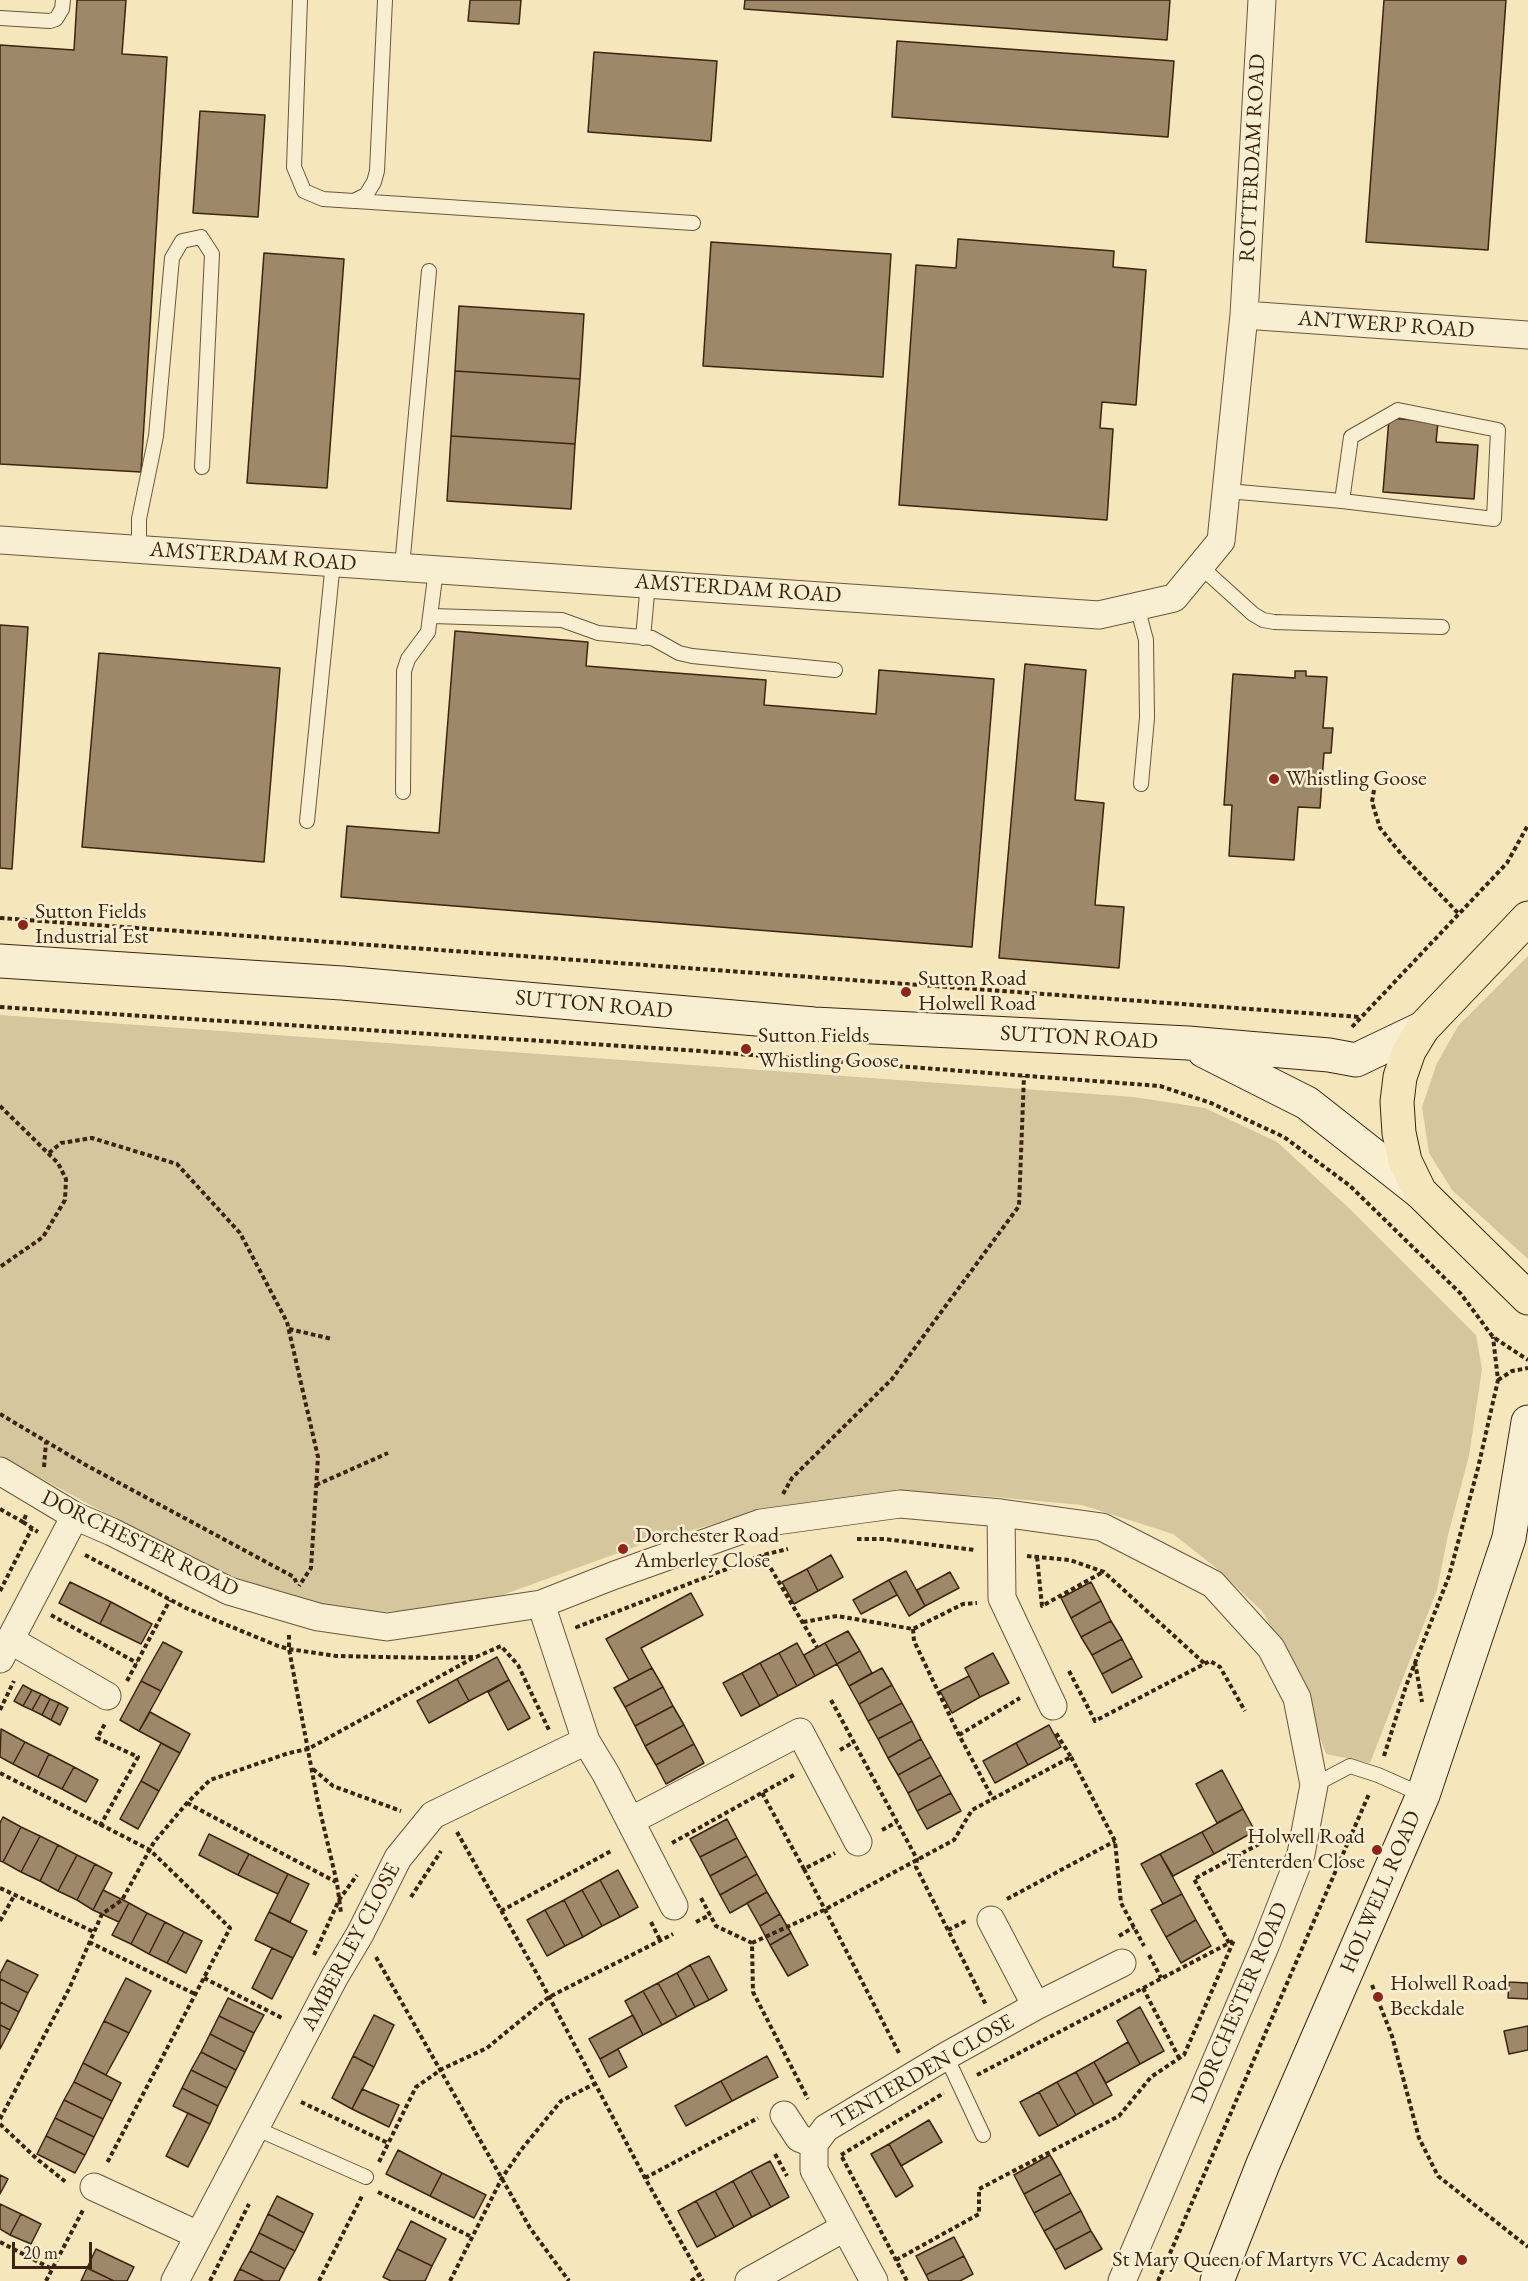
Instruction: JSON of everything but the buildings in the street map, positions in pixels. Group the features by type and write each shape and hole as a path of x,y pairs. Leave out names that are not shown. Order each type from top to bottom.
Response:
{"highway":[{"path":"1521,1291 1420,1192 1405,1161 1399,1133 1397,1102 1400,1077 1409,1052 1422,1028 1528,918"}],"street":[{"name":"ROTTERDAM ROAD","path":"1244,315 1262,0"},
{"name":"ANTWERP ROAD","path":"1244,315 1528,335"},
{"name":"AMSTERDAM ROAD","path":"0,540 1099,615 1174,598 1221,541 1244,315"},
{"name":"SUTTON ROAD","path":"0,961 342,983 814,1024 1188,1043 1329,1055 1356,1060 1422,1028"},
{"name":"SUTTON ROAD","path":"1188,1043 1307,1103 1420,1192"},
{"path":"1521,1291 1528,1314"},
{"name":"HOLWELL ROAD","path":"1217,2281 1263,2164 1423,1795 1519,1528 1528,1422"},
{"name":"DORCHESTER ROAD","path":"0,1471 75,1516 112,1532 229,1591 295,1598 318,1617 387,1627 542,1604 615,1575 767,1522 900,1504 1001,1513 1102,1527 1213,1584 1272,1648 1297,1698 1314,1785 1300,1854 1270,1934 1122,2281"},
{"path":"1001,1513 1003,1602 1049,1706"},
{"path":"75,1516 5,1649 107,1696"},
{"path":"542,1604 586,1741 606,1774 642,1815 681,1920"},
{"path":"642,1815 800,1732 818,1762 858,1842"},
{"name":"AMBERLEY CLOSE","path":"175,2281 360,1934 398,1858 433,1815 586,1741"},
{"name":"TENTERDEN CLOSE","path":"987,1914 1036,2006"},
{"name":"TENTERDEN CLOSE","path":"775,2114 799,2138 820,2136 946,2056 1036,2006 1122,1963"},
{"name":"TENTERDEN CLOSE","path":"820,2136 814,2170 874,2281"},
{"path":"91,2194 198,2235"},
{"path":"749,2281 844,2228"}],"lane":[{"path":"0,18 50,21 56,19 62,9 63,0"},
{"path":"300,0 294,167 304,191 323,199 693,223"},
{"path":"354,201 366,195 374,182 377,171 385,0"},
{"path":"139,549 139,519 156,436 172,258 182,241 201,237 212,254 202,467"},
{"path":"402,567 429,271"},
{"path":"1227,491 1342,501 1494,519 1498,430 1398,410 1351,437 1342,501"},
{"path":"307,821 333,562"},
{"path":"1200,566 1253,614 1263,620 1442,627"},
{"path":"403,792 404,670 408,659 428,632 432,616 436,570"},
{"path":"643,638 648,583"},
{"path":"1137,606 1146,640 1147,718 1141,784"},
{"path":"432,616 562,620 598,633 652,638 679,653 692,656 836,670"},
{"path":"1314,1785 1350,1766 1378,1775 1423,1795"},
{"path":"946,2056 983,2135"},
{"path":"255,2128 369,2178"}],"path":[{"path":"1374,790 1372,802 1380,828 1402,855 1459,914"},
{"path":"0,918 1360,1017 1507,863 1528,825"},
{"path":"0,1007 698,1051 1160,1086 1211,1103 1284,1137 1349,1185 1461,1294 1493,1337 1528,1360"},
{"path":"767,1522 792,1478 892,1378 1019,1206 1024,1076"},
{"path":"0,1106 58,1162 66,1179 64,1200 43,1237 0,1267"},
{"path":"49,1153 61,1143 92,1138 177,1164 240,1233 287,1322 318,1457 311,1568 295,1598"},
{"path":"289,1329 332,1339"},
{"path":"1158,2281 1378,1775 1406,1686 1449,1576 1498,1380 1493,1337"},
{"path":"1498,1380 1512,1371 1528,1368"},
{"path":"0,1414 84,1464 294,1577 295,1598 289,1649 337,1882 341,1917 348,1928 379,1946 375,1954 386,1976 442,2069 530,2228 569,2281"},
{"path":"316,1485 388,1453"},
{"path":"0,1509 23,1522"},
{"path":"0,1591 32,1528"},
{"path":"852,1539 884,1539 1070,1560 1104,1572 1205,1664"},
{"path":"60,1545 83,1554 186,1608 278,1647 336,1656 476,1657"},
{"path":"579,1637 577,1627 763,1555 796,1546"},
{"path":"763,1555 818,1647"},
{"path":"1037,1557 1042,1606 1104,1572"},
{"path":"803,1622 837,1617 913,1629 963,1604 1003,1602"},
{"path":"50,1615 137,1663"},
{"path":"913,1629 914,1641 993,1799"},
{"path":"0,2119 69,1989 102,1914 123,1900 154,1842 210,1780 289,1753 308,1749 476,1657 501,1646 518,1665 560,1754"},
{"path":"1095,1721 1210,1661 1220,1667 1245,1711"},
{"path":"831,1700 917,1859 916,1867 988,2009"},
{"path":"959,1735 1049,1706 1071,1757 1115,1841 1121,1903 1161,1978"},
{"path":"672,1843 854,1742"},
{"path":"699,1894 716,1926 752,1943 824,1910 954,1840 972,1810 1071,1757"},
{"path":"312,1768 333,1786 401,1811"},
{"path":"0,1773 150,1850 230,1928 46,2281"},
{"path":"762,1793 900,2055"},
{"path":"187,1803 337,1882"},
{"path":"444,1809 703,2281"},
{"path":"642,1815 672,1843 677,1853"},
{"path":"804,1869 897,1822"},
{"path":"451,1840 468,1829"},
{"path":"948,1930 987,1914 1115,1841"},
{"path":"1229,1943 1194,1880 1262,1843"},
{"path":"409,1900 445,1845"},
{"path":"501,1911 613,1850 618,1860"},
{"path":"0,1888 94,1932"},
{"path":"0,1921 14,1896"},
{"path":"319,2281 416,2087 442,2069 487,2048 549,1997 660,1940 681,1920 710,1915"},
{"path":"650,1920 660,1940"},
{"path":"841,2155 959,2084 1234,1940 1184,2055 1151,2077 1119,2116 979,2189 979,2214 896,2260"},
{"path":"89,1942 195,1994"},
{"path":"752,1943 753,1992 804,2092 820,2136 841,2155 908,2281"},
{"path":"1346,1975 1372,1985 1378,1997 1392,2036 1419,2138 1438,2176 1528,2247"},
{"path":"204,1978 282,2018"},
{"path":"1143,1988 1179,2058"},
{"path":"450,2281 502,2178 521,2150 561,2102 596,2083"},
{"path":"301,2102 388,2143"},
{"path":"645,2178 775,2114"},
{"path":"0,2124 37,2159 91,2194"},
{"path":"377,2192 472,2238"},
{"path":"0,2242 52,2269"},
{"path":"691,2281 700,2274"}],"shaded area":[{"path":"1528,956 1528,1259 1452,1190 1429,1153 1422,1107 1437,1063 1458,1026"},
{"path":"0,1015 1134,1097 1205,1108 1277,1142 1350,1209 1476,1335 1482,1369 1469,1456 1448,1535 1437,1590 1370,1763 1326,1754 1291,1662 1262,1611 1215,1567 1173,1534 1082,1505 972,1495 770,1508 640,1545 497,1597 428,1611 362,1612 250,1588 0,1456"}],"place":[{"name":"Whistling Goose","path":"1274,779"},
{"name":"Sutton Fields Industrial Est","path":"23,925"},
{"name":"Sutton Road Holwell Road","path":"906,992"},
{"name":"Sutton Fields Whistling Goose","path":"746,1049"},
{"name":"Dorchester Road Amberley Close","path":"623,1549"},
{"name":"Holwell Road Tenterden Close","path":"1377,1850"},
{"name":"Holwell Road Beckdale","path":"1378,1997"},
{"name":"St Mary Queen of Martyrs VC Academy","path":"1462,2260"}]}
